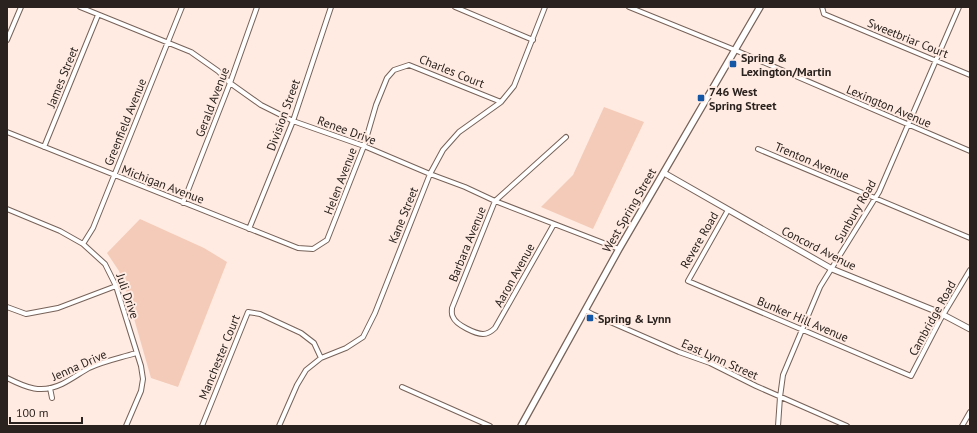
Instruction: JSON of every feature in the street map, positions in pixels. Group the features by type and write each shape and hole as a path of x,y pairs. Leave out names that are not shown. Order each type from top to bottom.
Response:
{"main road":[{"name":"West Spring Street","path":"521,426 619,250 760,7"}],"street":[{"path":"7,40 21,7"},
{"name":"Renee Drive","path":"80,7 191,52 261,105 293,121 364,146 465,187 495,201 619,250"},
{"name":"Greenfield Avenue","path":"83,244 93,228 182,7"},
{"name":"Gerald Avenue","path":"183,203 258,7"},
{"name":"Division Street","path":"249,229 293,121 331,7"},
{"path":"455,7 533,40"},
{"name":"Kane Street","path":"278,426 297,384 306,370 321,358 346,348 362,337 375,313 430,174 443,150 459,132 501,102 514,86 545,7"},
{"name":"Lexington Avenue","path":"629,7 734,50 970,152"},
{"name":"Sweetbriar Court","path":"822,7 824,14 970,75"},
{"name":"Sunbury Road","path":"778,426 780,397 784,375 820,287 875,199 959,7"},
{"name":"James Street","path":"44,147 98,14"},
{"name":"Charles Court","path":"394,70 409,65 501,102"},
{"name":"Helen Avenue","path":"313,249 327,240 364,146 376,105 387,78 394,70"},
{"name":"Michigan Avenue","path":"7,132 114,176 298,248 313,249"},
{"name":"Barbara Avenue","path":"488,333 478,333 458,324 452,317 453,304 495,201 566,137"},
{"name":"Trenton Avenue","path":"758,150 970,238"},
{"name":"Concord Avenue","path":"664,173 832,269 944,315 970,329"},
{"name":"Juli Drive","path":"7,209 60,231 83,244 105,264 116,286 141,366 143,379 141,391 126,426"},
{"name":"Revere Road","path":"688,281 728,210"},
{"name":"Aaron Avenue","path":"488,333 495,328 554,224"},
{"name":"Cambridge Road","path":"911,375 970,270"},
{"name":"Bunker Hill Avenue","path":"688,281 911,375"},
{"path":"7,307 26,314 58,308 116,286"},
{"name":"East Lynn Street","path":"585,310 678,352 710,364 780,397 847,426"},
{"name":"Manchester Court","path":"202,426 248,312 260,314 302,333 314,343 321,358"},
{"name":"Jenna Drive","path":"7,378 31,389 41,390 62,384 87,369 97,365 136,353"},
{"path":"402,387 490,426"},
{"path":"50,388 52,398"},
{"path":"962,426 970,412"}],"shaded area":[{"path":"604,107 644,122 593,229 541,207 573,175"},
{"path":"140,219 204,248 227,262 178,387 151,378 119,271 107,253"}],"place":[{"name":"Spring & Lexington/Martin","path":"733,64"},
{"name":"746 West Spring Street","path":"701,98"},
{"name":"Spring & Lynn","path":"590,318"}]}
